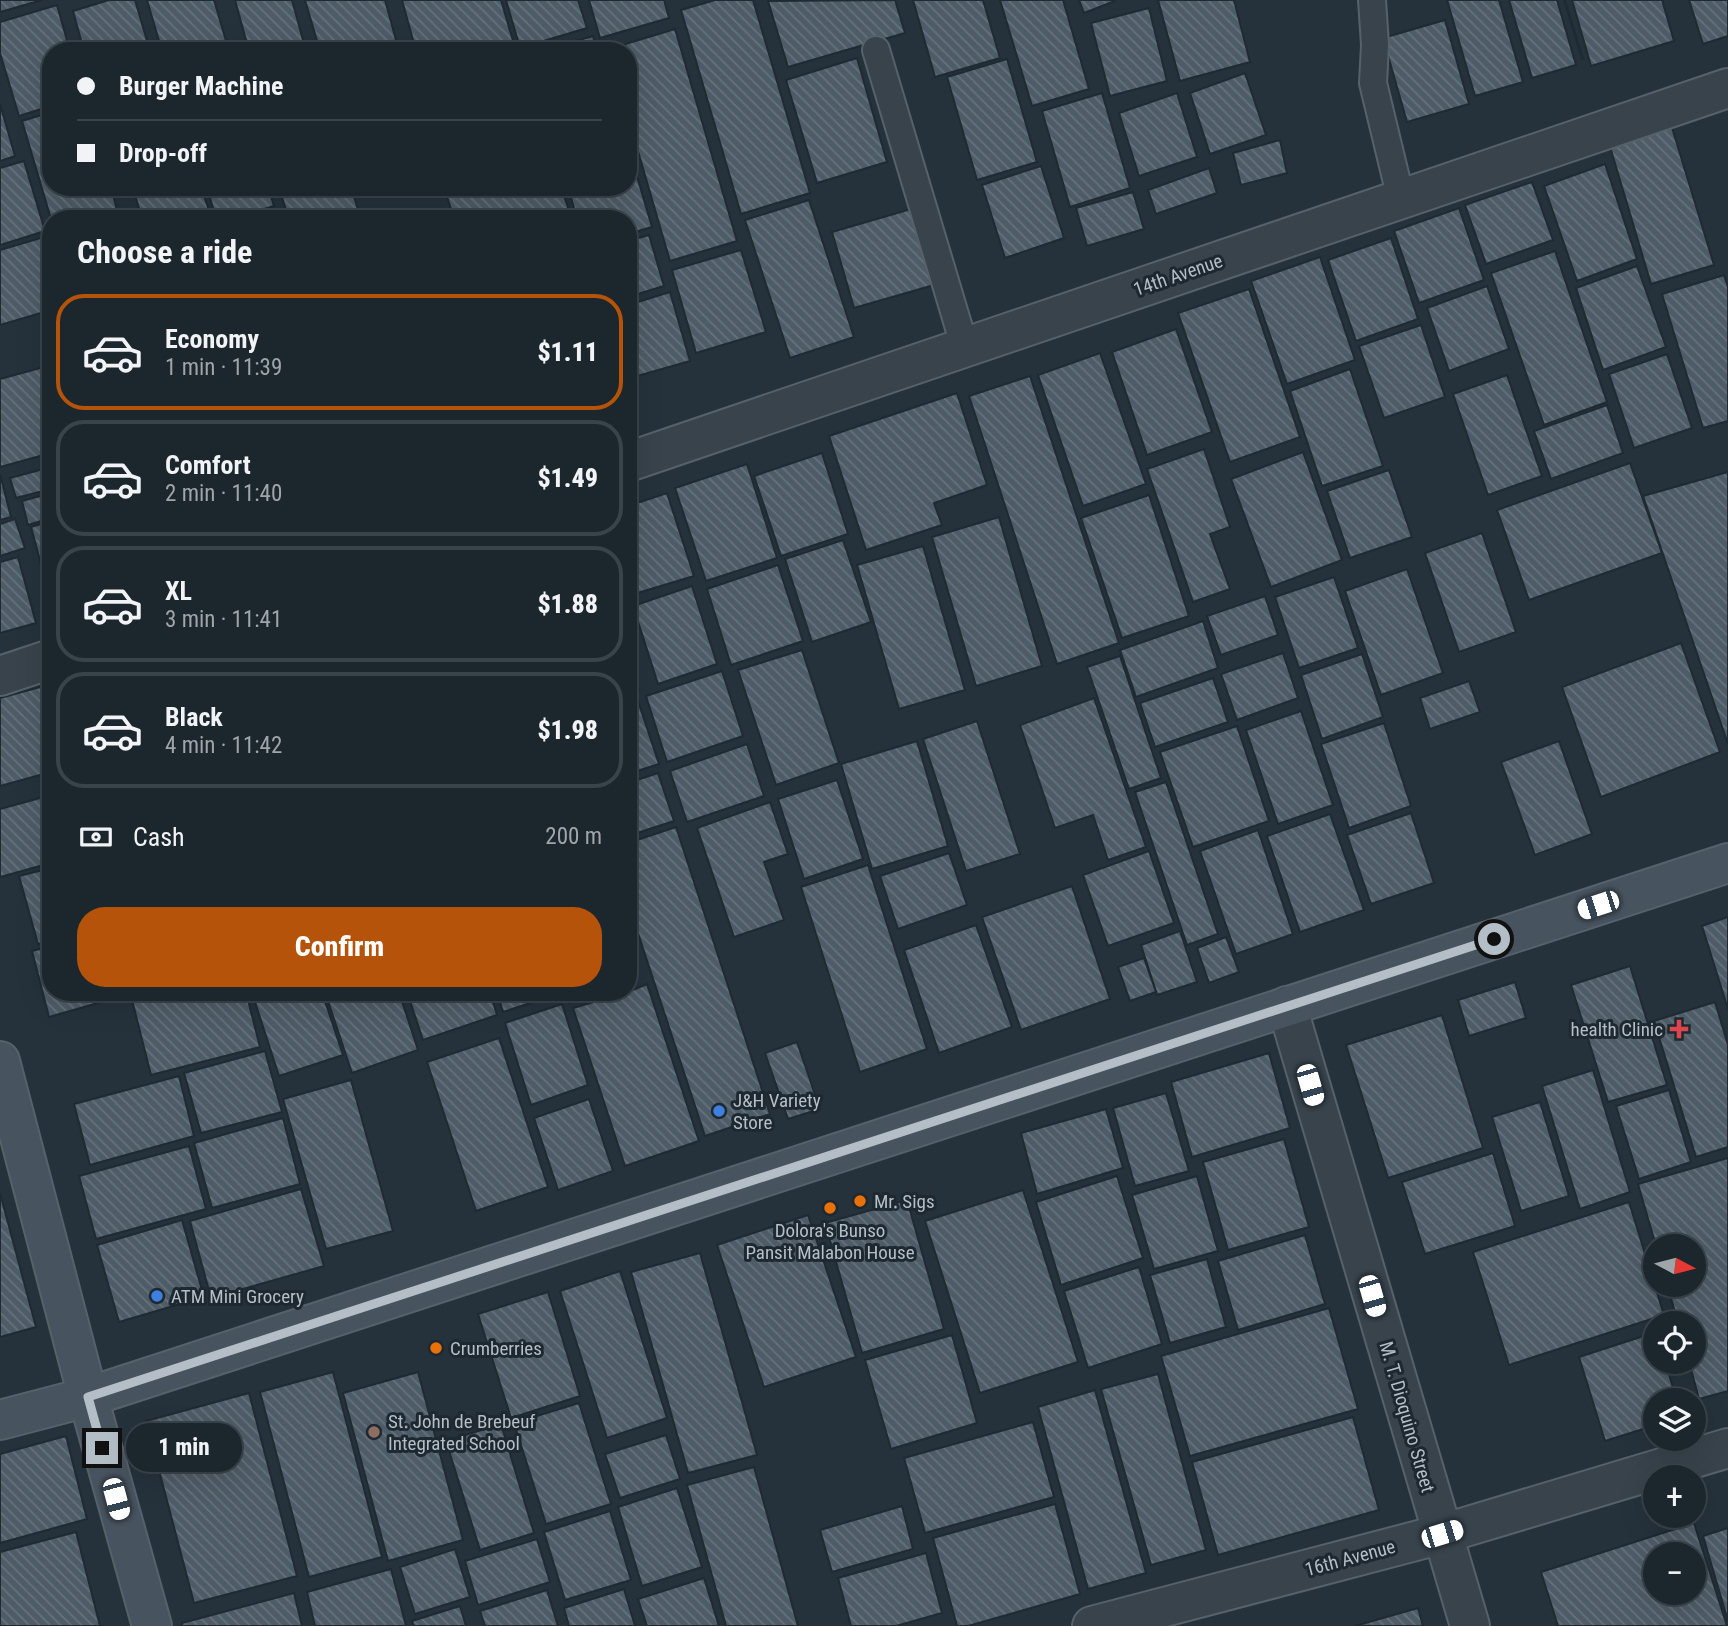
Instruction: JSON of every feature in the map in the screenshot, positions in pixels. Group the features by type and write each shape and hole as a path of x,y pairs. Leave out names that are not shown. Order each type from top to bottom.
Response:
{"main road":[{"path":"0,1420 88,1397 1728,863"},
{"path":"0,1061 88,1397 152,1626"}],"street":[{"name":"14th Avenue","path":"637,459 1728,88"},
{"path":"0,676 42,662"},
{"name":"M. T. Dioquino Street","path":"1287,1006 1470,1626"},
{"name":"16th Avenue","path":"1092,1626 1442,1534 1728,1448"}],"lane":[{"path":"1371,0 1375,45 1373,83 1401,199"},
{"path":"876,50 965,348"}],"building":[{"path":"0,0 42,0 0,12"},
{"path":"109,0 135,0 147,42 82,42 73,11"},
{"path":"147,0 214,0 226,42 159,42"},
{"path":"235,0 292,0 304,42 247,42"},
{"path":"305,0 385,0 397,42 317,42"},
{"path":"402,0 501,0 513,42 414,42"},
{"path":"506,0 578,0 587,28 540,42 518,42"},
{"path":"589,0 664,0 669,18 600,38"},
{"path":"715,0 753,0 810,193 741,214 681,10"},
{"path":"895,0 905,33 788,67 768,1"},
{"path":"913,0 983,0 1000,58 935,77"},
{"path":"1000,0 1063,0 1089,89 1032,106"},
{"path":"1079,0 1115,0 1115,1 1084,13"},
{"path":"1158,0 1234,0 1250,62 1180,81"},
{"path":"1447,0 1499,0 1523,82 1475,96"},
{"path":"1509,0 1557,0 1576,65 1532,78"},
{"path":"1565,0 1583,59 1582,59"},
{"path":"1572,0 1662,0 1674,41 1591,66"},
{"path":"1689,0 1728,0 1728,36 1703,44"},
{"path":"57,5 67,42 42,42 42,109 19,116 0,53 0,22"},
{"path":"1149,8 1167,81 1110,96 1091,23"},
{"path":"1445,20 1469,104 1407,122 1383,38"},
{"path":"675,29 737,241 670,261 637,148 637,42 632,42"},
{"path":"593,36 595,42 573,42"},
{"path":"857,58 887,162 817,183 786,80"},
{"path":"1007,59 1037,162 977,180 947,77"},
{"path":"1245,73 1266,135 1210,154 1190,93"},
{"path":"1102,93 1130,188 1070,207 1042,111"},
{"path":"1177,93 1197,157 1139,176 1119,113"},
{"path":"0,104 15,156 0,161"},
{"path":"42,115 42,189 22,121"},
{"path":"1670,121 1714,265 1651,284 1608,140"},
{"path":"1280,140 1287,173 1241,185 1233,153"},
{"path":"24,161 42,221 42,232 0,245 0,168"},
{"path":"1605,164 1637,259 1577,281 1544,186"},
{"path":"1041,166 1064,238 1005,258 982,185"},
{"path":"1209,168 1217,193 1156,214 1148,190"},
{"path":"637,176 652,227 637,231 637,210 574,210 571,196 637,196"},
{"path":"1532,182 1553,240 1486,264 1465,205"},
{"path":"1133,192 1144,229 1087,246 1076,208"},
{"path":"44,196 113,196 117,210 48,210"},
{"path":"135,196 204,196 209,210 139,210"},
{"path":"210,196 271,196 274,206 261,210 213,210"},
{"path":"282,196 354,196 358,210 286,210"},
{"path":"447,196 564,196 569,210 451,210"},
{"path":"809,200 854,337 790,358 745,220"},
{"path":"1459,208 1484,280 1419,303 1394,231"},
{"path":"911,209 934,285 854,308 832,232"},
{"path":"649,235 664,286 637,294 637,238"},
{"path":"42,238 42,313 0,325 0,250"},
{"path":"1391,238 1418,319 1356,341 1328,260"},
{"path":"741,250 766,332 696,353 672,270"},
{"path":"1555,251 1607,402 1544,425 1491,273"},
{"path":"1320,257 1355,360 1287,384 1251,281"},
{"path":"1637,266 1666,347 1603,370 1576,288"},
{"path":"1724,275 1728,287 1728,421 1703,428 1662,294"},
{"path":"1487,286 1509,349 1449,371 1427,308"},
{"path":"1249,289 1300,437 1230,462 1178,313"},
{"path":"670,292 690,361 637,376 637,302"},
{"path":"1421,325 1445,397 1384,418 1359,346"},
{"path":"1176,329 1212,432 1147,455 1112,352"},
{"path":"1100,353 1146,484 1083,506 1038,375"},
{"path":"1667,354 1692,428 1634,448 1609,374"},
{"path":"42,367 42,455 0,467 0,379"},
{"path":"1350,369 1383,466 1322,486 1290,391"},
{"path":"1507,375 1542,476 1488,495 1453,394"},
{"path":"1030,376 1119,643 1057,664 969,396"},
{"path":"957,393 987,485 934,503 942,525 866,550 829,436"},
{"path":"1607,405 1623,453 1551,479 1534,431"},
{"path":"1204,449 1230,527 1210,534 1230,589 1193,602 1147,469"},
{"path":"1303,452 1342,560 1271,587 1231,479"},
{"path":"822,453 848,534 781,556 754,476"},
{"path":"1630,463 1662,553 1529,600 1497,510"},
{"path":"747,464 777,558 706,581 675,488"},
{"path":"42,469 42,491 16,498 10,478"},
{"path":"1389,470 1412,537 1350,558 1327,491"},
{"path":"1728,472 1728,744 1643,496"},
{"path":"0,474 11,517 0,520"},
{"path":"667,493 694,576 637,593 637,503"},
{"path":"42,495 42,521 28,525 22,501"},
{"path":"1149,495 1189,616 1122,638 1081,518"},
{"path":"999,517 1042,666 976,686 932,537"},
{"path":"15,519 25,548 0,556 0,524"},
{"path":"42,524 42,568 31,527"},
{"path":"1482,533 1516,632 1459,652 1425,553"},
{"path":"843,540 871,622 812,642 785,559"},
{"path":"923,546 965,690 899,709 857,565"},
{"path":"18,557 36,623 0,633 0,562"},
{"path":"778,565 803,641 731,665 707,589"},
{"path":"1407,569 1443,673 1381,695 1345,591"},
{"path":"1334,577 1358,648 1299,668 1275,597"},
{"path":"692,586 717,664 658,684 637,618 637,605"},
{"path":"1265,596 1278,635 1221,655 1207,616"},
{"path":"1203,621 1218,668 1136,697 1120,650"},
{"path":"1681,643 1720,752 1601,797 1562,687"},
{"path":"802,650 839,763 776,785 738,670"},
{"path":"1283,653 1298,698 1237,720 1221,674"},
{"path":"1362,654 1383,717 1322,739 1301,675"},
{"path":"1120,656 1161,778 1129,789 1087,667"},
{"path":"722,671 743,736 667,762 646,696"},
{"path":"1213,678 1228,722 1155,747 1140,703"},
{"path":"1469,681 1480,712 1430,729 1420,698"},
{"path":"42,686 42,774 0,786 0,698"},
{"path":"637,698 659,764 637,771"},
{"path":"1094,698 1146,847 1108,860 1093,815 1055,828 1020,725"},
{"path":"1301,711 1333,805 1278,824 1246,730"},
{"path":"977,721 1020,854 966,871 923,739"},
{"path":"1384,723 1411,806 1349,828 1321,744"},
{"path":"1237,726 1269,821 1193,847 1160,752"},
{"path":"917,741 948,846 872,869 841,764"},
{"path":"1559,741 1592,834 1535,855 1501,762"},
{"path":"747,744 764,796 687,822 670,771"},
{"path":"658,773 674,821 637,833 637,780"},
{"path":"837,780 863,859 804,879 778,799"},
{"path":"1166,782 1218,934 1187,945 1135,792"},
{"path":"42,797 42,865 0,877 0,809"},
{"path":"770,802 788,854 764,862 784,920 734,937 697,828"},
{"path":"1411,813 1434,883 1371,904 1347,835"},
{"path":"1330,814 1364,910 1300,932 1267,836"},
{"path":"676,827 770,1114 705,1136 637,930 637,840"},
{"path":"1258,830 1293,934 1236,954 1200,851"},
{"path":"1149,851 1174,923 1108,946 1083,875"},
{"path":"949,853 967,905 898,929 880,876"},
{"path":"868,865 927,1049 860,1072 801,887"},
{"path":"42,870 42,943 38,944 19,876"},
{"path":"1072,886 1110,999 1021,1030 982,917"},
{"path":"1728,917 1728,1009 1702,926"},
{"path":"976,925 1012,1027 939,1053 904,950"},
{"path":"1180,931 1197,982 1157,995 1141,945"},
{"path":"1226,937 1239,972 1209,983 1197,948"},
{"path":"42,948 42,990 32,951"},
{"path":"1144,958 1156,992 1130,1001 1118,967"},
{"path":"1630,966 1667,1085 1608,1102 1571,985"},
{"path":"1515,982 1526,1018 1469,1036 1458,1000"},
{"path":"647,984 699,1141 625,1166 573,1008 597,1001 637,1001 637,988"},
{"path":"45,1001 105,1001 49,1017"},
{"path":"132,1001 248,1001 260,1047 151,1075"},
{"path":"255,1001 325,1001 343,1055 279,1076"},
{"path":"328,1001 402,1001 418,1050 352,1073"},
{"path":"410,1001 493,1001 497,1015 423,1040"},
{"path":"500,1001 537,1001 503,1012"},
{"path":"1715,1002 1728,1045 1728,1147 1696,1157 1654,1021"},
{"path":"562,1004 588,1085 531,1105 505,1023"},
{"path":"1442,1015 1483,1148 1388,1178 1346,1045"},
{"path":"499,1038 548,1187 476,1211 427,1062"},
{"path":"797,1042 820,1109 788,1119 765,1053"},
{"path":"265,1051 282,1112 201,1133 184,1073"},
{"path":"1269,1053 1290,1128 1192,1157 1171,1082"},
{"path":"1593,1070 1630,1192 1580,1209 1542,1086"},
{"path":"179,1076 194,1136 90,1165 74,1104"},
{"path":"351,1080 393,1231 326,1249 283,1099"},
{"path":"1669,1090 1691,1162 1639,1179 1616,1106"},
{"path":"1166,1093 1189,1171 1135,1186 1113,1108"},
{"path":"589,1099 613,1171 558,1190 534,1118"},
{"path":"1540,1102 1569,1196 1521,1211 1492,1117"},
{"path":"1106,1109 1123,1168 1037,1194 1021,1133"},
{"path":"283,1118 300,1184 212,1208 194,1143"},
{"path":"1284,1139 1309,1227 1228,1250 1203,1162"},
{"path":"189,1146 206,1209 96,1239 79,1176"},
{"path":"1493,1153 1515,1226 1425,1254 1402,1182"},
{"path":"1728,1158 1728,1391 1706,1397 1706,1388 1696,1388 1692,1374 1706,1374 1706,1311 1675,1311 1671,1297 1706,1297 1706,1234 1653,1234 1638,1184"},
{"path":"1117,1176 1143,1258 1061,1285 1036,1202"},
{"path":"1197,1176 1218,1251 1154,1269 1132,1195"},
{"path":"301,1189 324,1266 211,1298 190,1221"},
{"path":"1023,1190 1078,1362 980,1393 925,1221"},
{"path":"0,1193 36,1327 0,1337"},
{"path":"907,1200 944,1329 862,1353 825,1223"},
{"path":"1629,1202 1643,1247 1643,1297 1658,1297 1663,1311 1643,1311 1643,1322 1509,1365 1473,1252"},
{"path":"808,1215 856,1357 764,1387 717,1245"},
{"path":"182,1220 204,1297 119,1322 97,1245"},
{"path":"1305,1235 1325,1304 1238,1330 1218,1261"},
{"path":"700,1253 757,1455 688,1473 631,1272"},
{"path":"1207,1259 1226,1327 1170,1343 1150,1275"},
{"path":"1139,1267 1162,1344 1088,1368 1064,1291"},
{"path":"620,1271 667,1418 607,1438 560,1291"},
{"path":"548,1292 580,1396 511,1418 478,1314"},
{"path":"1329,1308 1358,1409 1190,1456 1161,1356"},
{"path":"952,1335 977,1423 891,1449 865,1360"},
{"path":"1643,1336 1643,1374 1669,1374 1673,1388 1643,1388 1643,1429 1605,1441 1579,1357"},
{"path":"333,1372 382,1557 309,1577 260,1392"},
{"path":"418,1372 463,1540 388,1561 343,1393"},
{"path":"1158,1374 1206,1550 1151,1565 1101,1389"},
{"path":"1095,1390 1146,1573 1088,1589 1038,1407"},
{"path":"249,1393 297,1576 194,1603 146,1421"},
{"path":"579,1403 611,1504 546,1524 514,1423"},
{"path":"1353,1417 1379,1510 1218,1555 1192,1462"},
{"path":"1033,1422 1054,1497 925,1533 904,1458"},
{"path":"501,1424 534,1533 480,1550 446,1441"},
{"path":"666,1435 680,1479 620,1498 605,1454"},
{"path":"66,1436 87,1519 0,1543 0,1454"},
{"path":"754,1467 798,1626 726,1626 687,1485"},
{"path":"677,1488 702,1567 642,1586 618,1507"},
{"path":"1055,1504 1080,1594 968,1626 957,1626 933,1538"},
{"path":"902,1506 913,1549 832,1572 820,1530"},
{"path":"610,1511 631,1580 565,1600 544,1532"},
{"path":"1678,1528 1696,1528 1700,1542 1643,1542 1643,1605 1706,1605 1706,1560 1727,1626 1558,1626 1541,1572"},
{"path":"1728,1528 1728,1621 1706,1542 1703,1536"},
{"path":"76,1532 100,1626 0,1626 0,1552"},
{"path":"537,1539 550,1582 478,1605 465,1561"},
{"path":"455,1549 470,1597 415,1614 400,1567"},
{"path":"926,1553 942,1613 896,1626 851,1626 838,1578"},
{"path":"391,1569 406,1626 315,1626 307,1592"},
{"path":"704,1578 719,1626 647,1626 638,1599"},
{"path":"624,1589 635,1626 569,1626 564,1608"},
{"path":"547,1590 558,1626 485,1626 480,1611"},
{"path":"294,1593 302,1626 182,1626 182,1623"},
{"path":"460,1606 466,1626 414,1626 412,1621"},
{"path":"1418,1608 1423,1626 1355,1626"}],"place":[{"name":"health Clinic","path":"1679,1029"},
{"name":"J&H Variety Store","path":"719,1111"},
{"name":"Mr. Sigs","path":"860,1201"},
{"name":"Dolora's Bunso Pansit Malabon House","path":"830,1208"},
{"name":"ATM Mini Grocery","path":"157,1296"},
{"name":"Crumberries","path":"436,1348"},
{"name":"St. John de Brebeuf Integrated School","path":"374,1432"}],"route":[{"path":"102,1448 88,1397 1494,939"}]}
